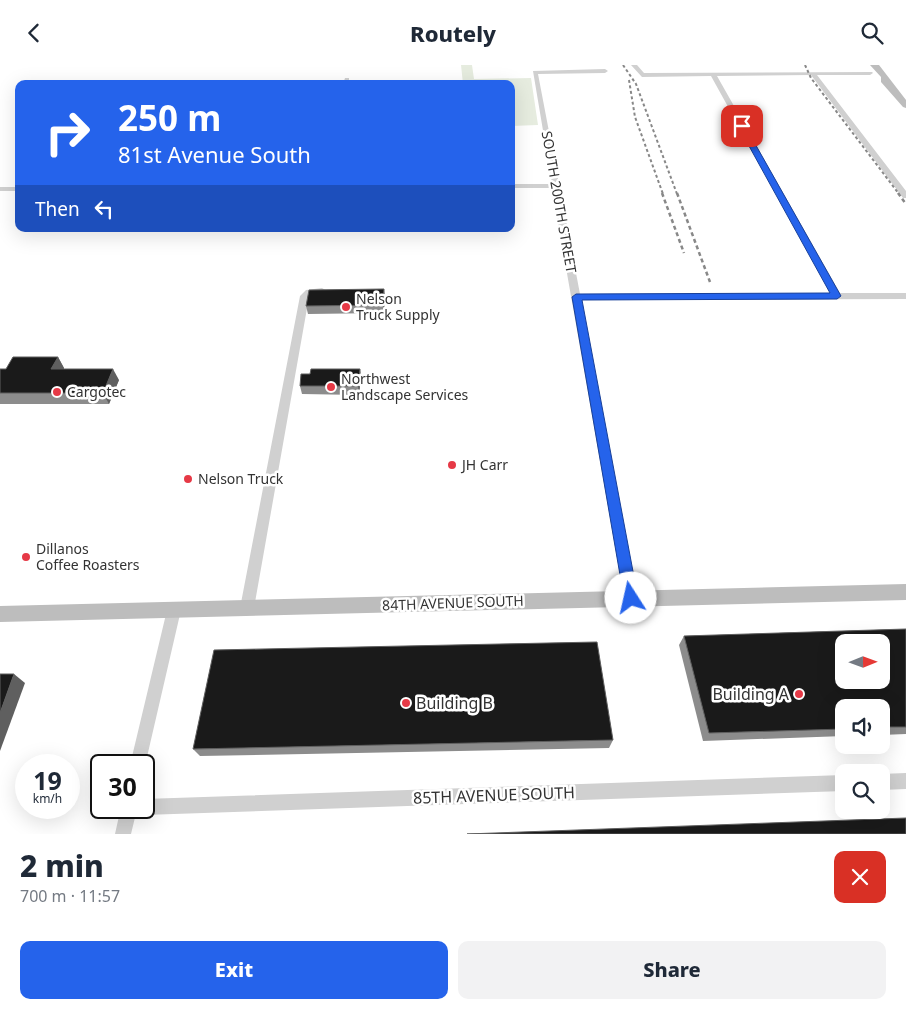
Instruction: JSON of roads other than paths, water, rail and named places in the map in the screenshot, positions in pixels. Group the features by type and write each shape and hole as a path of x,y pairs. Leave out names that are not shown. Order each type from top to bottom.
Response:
{"main road":[{"path":"863,65 872,69 874,77 884,80 906,105"},
{"name":"84TH AVENUE SOUTH","path":"0,614 906,592"}],"street":[{"path":"634,65 642,75 813,74 872,69"},
{"name":"SOUTH 200TH STREET","path":"605,71 535,72 631,598"},
{"path":"813,74 906,196"},
{"path":"714,75 837,296"},
{"path":"515,186 556,186"},
{"path":"0,189 15,189"},
{"path":"247,608 305,295 312,291 332,291"},
{"path":"576,297 906,296"},
{"path":"141,754 174,610"},
{"path":"890,782 906,781"},
{"name":"85TH AVENUE SOUTH","path":"155,807 835,783"},
{"path":"122,834 126,819"}],"railway":[{"path":"623,65 636,84 677,194"},
{"path":"805,65 811,78 899,194"},
{"path":"629,80 635,117 663,194"},
{"path":"662,193 684,253"},
{"path":"677,193 710,282"},
{"path":"898,193 906,204"}],"place":[{"name":"Nelson Truck Supply","path":"346,307"},
{"name":"Northwest Landscape Services","path":"331,387"},
{"name":"Cargotec","path":"57,392"},
{"name":"JH Carr","path":"452,465"},
{"name":"Nelson Truck","path":"188,479"},
{"name":"Dillanos Coffee Roasters","path":"26,557"},
{"name":"Building A","path":"799,694"},
{"name":"Building B","path":"406,703"}]}
